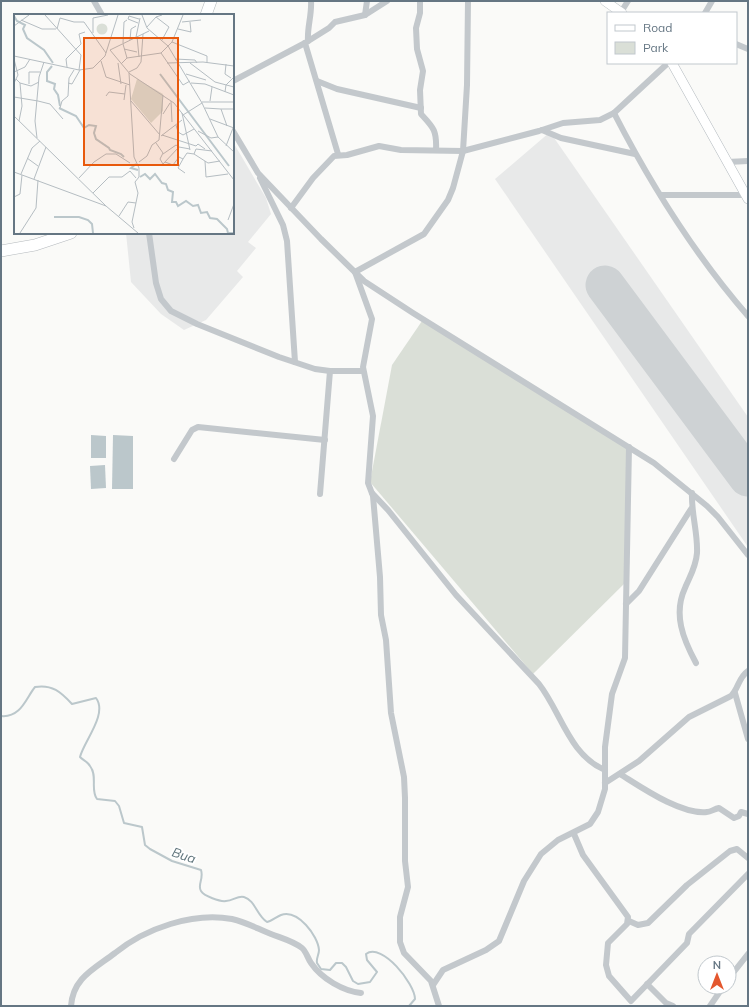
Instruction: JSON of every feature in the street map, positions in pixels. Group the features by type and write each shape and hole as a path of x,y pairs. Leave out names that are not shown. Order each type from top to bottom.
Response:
{"highway":[{"path":"206,14 211,1"},
{"path":"1,250 35,245 68,234"}],"street":[{"path":"94,1 101,14"},
{"path":"310,1 310,18 307,31 307,42 338,154"},
{"path":"365,15 367,1"},
{"path":"234,80 307,42 329,28 335,22 365,15 386,1"},
{"path":"420,1 420,13 416,28 417,49 423,71 420,90 421,108 422,115 430,122 435,130 436,150"},
{"path":"355,272 424,234 448,200 463,151 467,85 468,1"},
{"path":"605,1 620,12"},
{"path":"622,12 628,1"},
{"path":"706,12 712,1"},
{"path":"737,44 748,49"},
{"path":"291,208 313,178 334,156 338,154 347,155 379,146 401,150 463,151 563,123 600,120 614,113 667,64"},
{"path":"673,64 747,196"},
{"path":"317,81 337,89 421,108"},
{"path":"614,113 635,154 695,247 748,316"},
{"path":"542,130 561,138 635,154"},
{"path":"234,133 258,173 276,209 284,230 295,362"},
{"path":"727,162 748,161"},
{"path":"258,173 355,272 412,313 654,463 692,492 718,517 748,555"},
{"path":"661,195 747,196"},
{"path":"149,234 156,283 161,299 171,311 197,324 315,369 330,371 363,371"},
{"path":"355,272 372,319 363,371 373,416 368,483 372,493 380,577 381,610 386,640 391,713 404,778 405,861 408,887 400,917 400,942 404,953 433,985 439,1006"},
{"path":"320,494 330,371"},
{"path":"174,459 192,430 198,427 324,440"},
{"path":"433,985 443,970 486,950 499,941 524,881 541,854 558,840 574,834 590,824 594,819 603,797 605,783 604,747 612,694 625,658 629,447"},
{"path":"692,492 691,509 696,544 696,561 681,597 680,610 683,637 696,663"},
{"path":"372,493 388,510 456,595 539,684 545,692 564,729 581,753 590,762 605,770"},
{"path":"626,604 639,591 691,509"},
{"path":"748,671 739,680 735,693 748,739"},
{"path":"605,783 639,761 689,717 735,693"},
{"path":"620,774 653,795 683,808 705,812 718,808 734,818 739,816 741,812 748,814"},
{"path":"574,834 583,855 628,916 629,920 638,925 648,923 687,885 730,851 737,849 748,858"},
{"path":"629,920 608,943 606,965 607,974 631,1001 687,942 689,934 748,874"},
{"path":"71,1006 72,993 78,982 122,947 150,932 200,918 231,919 252,925 287,941 302,948 316,970 331,982 348,992 361,993"},
{"path":"737,968 748,954"},
{"path":"648,984 666,1003 673,1006"},
{"path":"710,1006 718,995"}],"shaded area":[{"path":"550,132 748,417 748,547 495,179"},
{"path":"234,144 266,198 271,214 248,242 256,248 237,271 243,277 206,320 184,330 161,314 131,282 126,234 234,234"},
{"path":"91,435 106,436 106,458 91,458"},
{"path":"113,435 133,436 133,489 112,489"},
{"path":"105,465 106,488 91,489 90,466"}],"green space":[{"path":"422,321 627,446 627,581 533,674 370,482 392,365"}],"waterway":[{"name":"Bua","path":"1,716 8,716 18,711 35,687 41,686 56,690 72,704 96,698 99,704 99,712 94,728 80,757 88,763 92,770 94,778 94,791 97,799 115,801 119,806 124,823 142,827 145,845 150,849 172,861 201,870 202,876 200,889 205,895 216,900 223,901 244,897 251,901 267,922 281,915 287,914 300,920 311,931 318,944 319,950 317,963 321,969 330,970 336,963 342,963 346,967 353,981 358,984 370,982 377,972 367,960 366,954 373,952 389,959 404,975 414,992 415,999 409,1006"}],"runway":[{"path":"605,285 748,477"}]}
